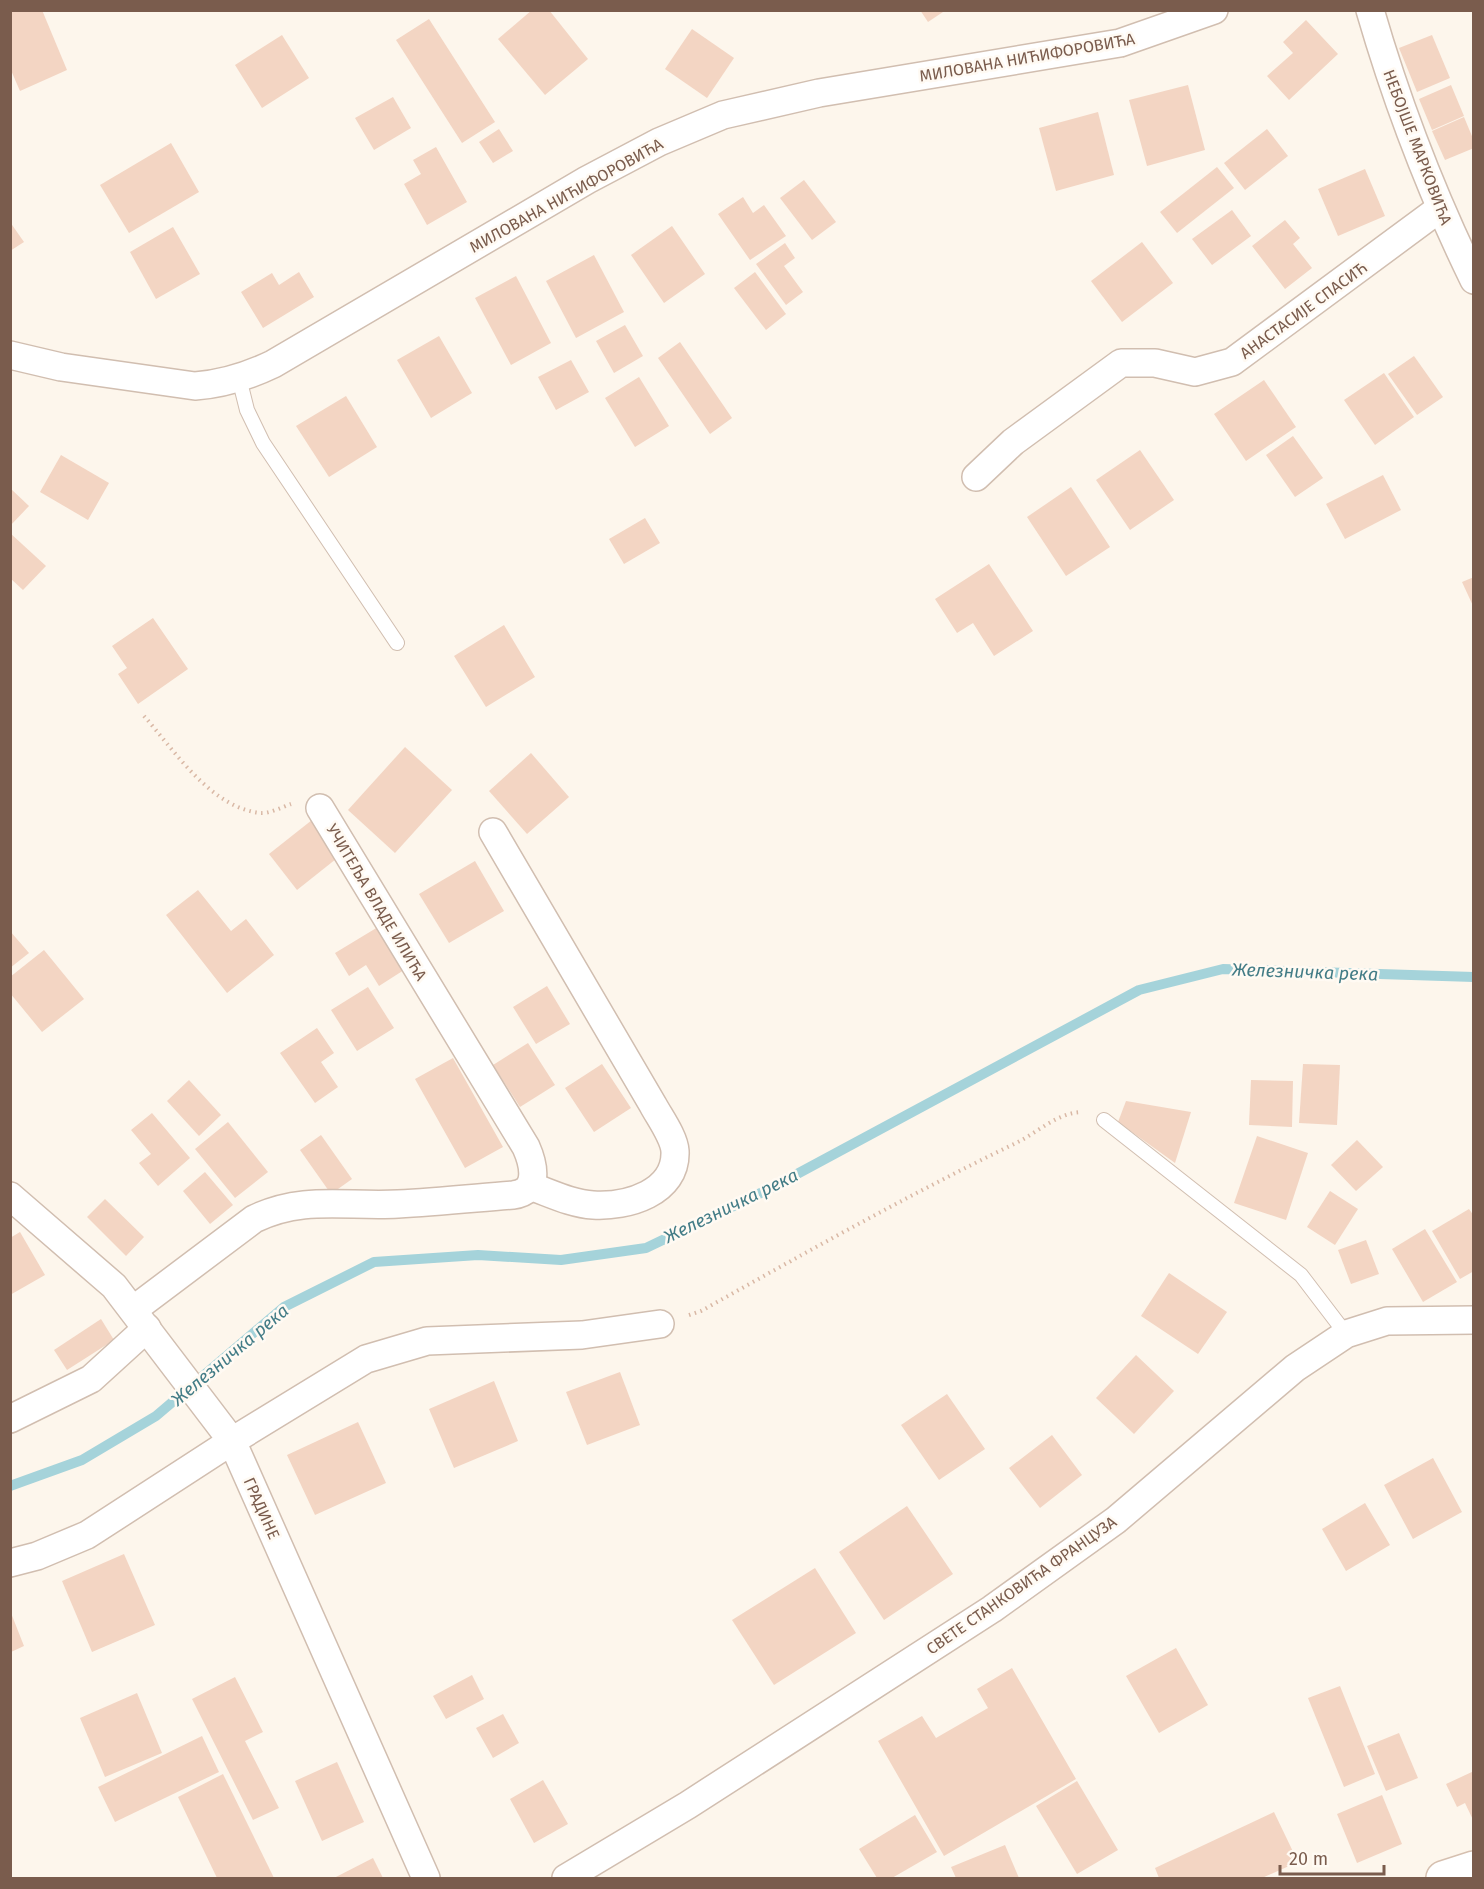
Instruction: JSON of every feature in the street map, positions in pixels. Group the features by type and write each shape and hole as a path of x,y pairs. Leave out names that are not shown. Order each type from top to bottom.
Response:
{"street":[{"name":"МИЛОВАНА НИЋИФОРОВИЋА","path":"10,355 61,367 195,386 239,378 273,364 587,180 659,142 723,115 819,93 1120,43 1214,10"},
{"name":"НЕБОЈШЕ МАРКОВИЋА","path":"1370,10 1381,49 1439,209 1473,280"},
{"name":"АНАСТАСИЈЕ СПАСИЋ","path":"976,477 1013,442 1121,363 1155,363 1195,372 1232,362 1439,209"},
{"name":"УЧИТЕЉА ВЛАДЕ ИЛИЋА","path":"320,808 526,1148 533,1163 534,1173 530,1186"},
{"path":"10,1419 91,1378 140,1319 254,1219 275,1208 312,1202 397,1204 513,1195 522,1194 530,1186 564,1199 592,1205 654,1193 668,1181 674,1167 675,1149 653,1105 493,832"},
{"name":"ГРАДИНЕ","path":"10,1196 114,1286 232,1441 426,1878"},
{"name":"СВЕТЕ СТАНКОВИЋА ФРАНЦУЗА","path":"566,1878 688,1805 992,1609 1116,1520 1295,1368 1346,1334 1387,1321 1473,1320"},
{"path":"10,1563 37,1556 87,1535 232,1441 366,1359 427,1341 582,1335 660,1324"},
{"path":"1443,1878 1473,1868"}],"lane":[{"path":"239,378 247,410 262,443 397,643"},
{"path":"1104,1120 1301,1275 1346,1334"}],"path":[{"name":"УЧИТЕЉА ВЛАДЕ ИЛИЋА","path":"144,716 212,791 236,805 262,813 293,803 310,802 320,808"},
{"path":"660,1324 701,1311 909,1195 1030,1136 1068,1113 1084,1112 1104,1120"}],"building":[{"path":"10,10 42,10 67,70 20,91 10,68"},
{"path":"532,10 549,10 588,59 545,95 498,39"},
{"path":"920,10 946,10 928,22"},
{"path":"429,19 495,122 462,143 396,40"},
{"path":"1306,20 1338,54 1289,100 1267,76 1293,53 1283,42"},
{"path":"692,29 734,58 707,98 665,69"},
{"path":"282,35 309,78 262,108 235,65"},
{"path":"1432,35 1450,78 1417,92 1399,48"},
{"path":"1188,85 1205,150 1147,166 1129,100"},
{"path":"1451,85 1464,116 1432,130 1419,99"},
{"path":"393,97 411,128 374,150 355,118"},
{"path":"1098,112 1114,175 1056,191 1039,128"},
{"path":"1464,117 1474,141 1474,148 1445,160 1432,131"},
{"path":"499,129 513,151 493,163 479,142"},
{"path":"1267,129 1288,156 1245,190 1224,163"},
{"path":"171,143 199,192 129,233 100,185"},
{"path":"436,147 467,202 427,225 404,184 421,174 413,160"},
{"path":"1217,167 1234,188 1177,233 1160,212"},
{"path":"1365,169 1385,216 1338,236 1318,189"},
{"path":"804,180 836,222 812,240 780,198"},
{"path":"743,197 753,213 764,205 786,236 750,260 718,214"},
{"path":"1232,210 1251,236 1212,265 1192,239"},
{"path":"1285,220 1300,238 1293,244 1312,268 1285,289 1252,246"},
{"path":"10,222 24,242 10,251"},
{"path":"672,226 705,274 664,303 631,255"},
{"path":"173,227 200,274 156,299 130,252"},
{"path":"1142,242 1173,283 1122,322 1091,281"},
{"path":"785,243 795,258 784,266 803,292 786,305 756,264"},
{"path":"594,255 624,312 576,338 546,281"},
{"path":"299,272 314,297 263,328 241,292 272,273 279,285"},
{"path":"755,272 786,314 766,330 734,288"},
{"path":"516,276 551,343 511,365 475,298"},
{"path":"625,325 643,356 614,373 596,341"},
{"path":"439,336 472,393 431,418 397,360"},
{"path":"680,342 732,418 710,434 658,358"},
{"path":"1414,356 1443,397 1417,415 1388,374"},
{"path":"571,360 589,392 556,410 538,377"},
{"path":"1384,373 1414,417 1375,445 1344,400"},
{"path":"639,377 669,426 635,447 605,398"},
{"path":"1264,380 1296,427 1246,461 1214,414"},
{"path":"346,396 377,447 329,477 296,426"},
{"path":"1293,436 1323,478 1295,497 1266,455"},
{"path":"1140,450 1174,500 1130,530 1096,480"},
{"path":"61,455 109,483 88,520 40,492"},
{"path":"1383,475 1401,510 1345,539 1326,504"},
{"path":"1071,487 1110,547 1066,576 1027,517"},
{"path":"10,488 29,506 10,526"},
{"path":"645,518 660,543 624,564 609,539"},
{"path":"10,533 46,566 23,590 10,578"},
{"path":"989,564 1033,631 994,656 973,623 957,633 935,599"},
{"path":"1474,577 1474,608 1462,582"},
{"path":"153,618 188,669 138,704 118,674 127,668 112,646"},
{"path":"504,625 535,677 486,707 454,656"},
{"path":"405,747 452,790 395,853 348,810"},
{"path":"531,753 569,797 527,834 489,791"},
{"path":"312,820 341,855 297,890 269,854"},
{"path":"475,861 504,911 449,943 419,894"},
{"path":"198,890 231,931 246,919 274,955 227,993 166,915"},
{"path":"378,927 404,970 379,986 366,965 349,976 335,953"},
{"path":"10,931 29,953 10,968"},
{"path":"44,950 84,999 42,1032 10,993 10,977"},
{"path":"547,986 570,1024 536,1044 513,1007"},
{"path":"368,987 394,1028 357,1051 331,1010"},
{"path":"317,1028 334,1053 321,1062 338,1087 315,1103 280,1053"},
{"path":"528,1043 555,1085 520,1107 493,1065"},
{"path":"453,1058 503,1147 465,1168 415,1079"},
{"path":"602,1064 631,1108 594,1132 565,1088"},
{"path":"1303,1064 1340,1065 1337,1125 1299,1123"},
{"path":"189,1080 221,1115 199,1136 167,1101"},
{"path":"1251,1080 1293,1081 1292,1127 1249,1125"},
{"path":"1126,1101 1191,1112 1175,1163 1118,1122"},
{"path":"152,1113 190,1158 158,1186 139,1163 151,1154 131,1130"},
{"path":"228,1122 268,1172 235,1198 195,1149"},
{"path":"321,1135 352,1179 331,1194 300,1150"},
{"path":"1257,1136 1308,1153 1286,1220 1234,1203"},
{"path":"1357,1140 1383,1167 1356,1191 1331,1165"},
{"path":"205,1172 233,1205 210,1224 183,1191"},
{"path":"1330,1191 1358,1209 1335,1245 1307,1227"},
{"path":"105,1199 144,1237 126,1256 87,1217"},
{"path":"1469,1209 1474,1216 1474,1271 1460,1279 1432,1231"},
{"path":"1425,1229 1457,1282 1423,1302 1392,1249"},
{"path":"20,1232 45,1275 10,1295 10,1238"},
{"path":"1366,1240 1379,1274 1351,1284 1338,1250"},
{"path":"1169,1273 1227,1312 1198,1354 1141,1316"},
{"path":"101,1319 114,1340 67,1370 54,1350"},
{"path":"1136,1355 1174,1391 1134,1434 1096,1398"},
{"path":"620,1372 640,1425 587,1445 566,1392"},
{"path":"494,1381 518,1441 454,1468 429,1409"},
{"path":"947,1394 985,1449 939,1480 901,1425"},
{"path":"358,1422 386,1483 315,1515 287,1455"},
{"path":"1052,1435 1082,1475 1040,1508 1009,1468"},
{"path":"1433,1458 1462,1512 1413,1539 1384,1485"},
{"path":"1365,1503 1390,1545 1346,1571 1322,1529"},
{"path":"907,1506 953,1574 884,1620 839,1552"},
{"path":"124,1554 155,1625 92,1652 62,1581"},
{"path":"815,1568 856,1633 774,1685 732,1620"},
{"path":"11,1613 24,1646 11,1652"},
{"path":"1176,1648 1208,1705 1159,1733 1126,1676"},
{"path":"1012,1668 1076,1779 944,1856 878,1741 922,1716 936,1738 988,1708 977,1689"},
{"path":"472,1675 484,1699 446,1719 433,1696"},
{"path":"235,1677 263,1732 245,1741 279,1808 253,1820 192,1699"},
{"path":"1340,1686 1375,1774 1344,1787 1308,1698"},
{"path":"137,1693 162,1753 105,1777 80,1718"},
{"path":"503,1714 519,1743 493,1758 476,1728"},
{"path":"1399,1733 1418,1778 1386,1791 1367,1746"},
{"path":"202,1736 219,1772 115,1822 98,1787"},
{"path":"337,1762 364,1822 322,1841 295,1781"},
{"path":"1474,1771 1474,1822 1465,1803 1457,1807 1446,1784"},
{"path":"223,1774 274,1878 217,1878 178,1797"},
{"path":"543,1780 568,1824 534,1843 510,1799"},
{"path":"1077,1781 1118,1850 1077,1874 1036,1806"},
{"path":"1382,1795 1402,1844 1357,1863 1337,1814"},
{"path":"1274,1812 1298,1862 1262,1878 1159,1878 1155,1868"},
{"path":"915,1815 937,1852 892,1878 877,1878 859,1849"},
{"path":"1005,1845 1019,1878 956,1878 951,1867"},
{"path":"373,1858 383,1878 334,1878"}],"waterway":[{"name":"Железничка река","path":"10,1486 82,1460 156,1416 284,1307 374,1262 478,1255 561,1260 646,1248 771,1188 1139,990 1223,969 1474,977"}]}
